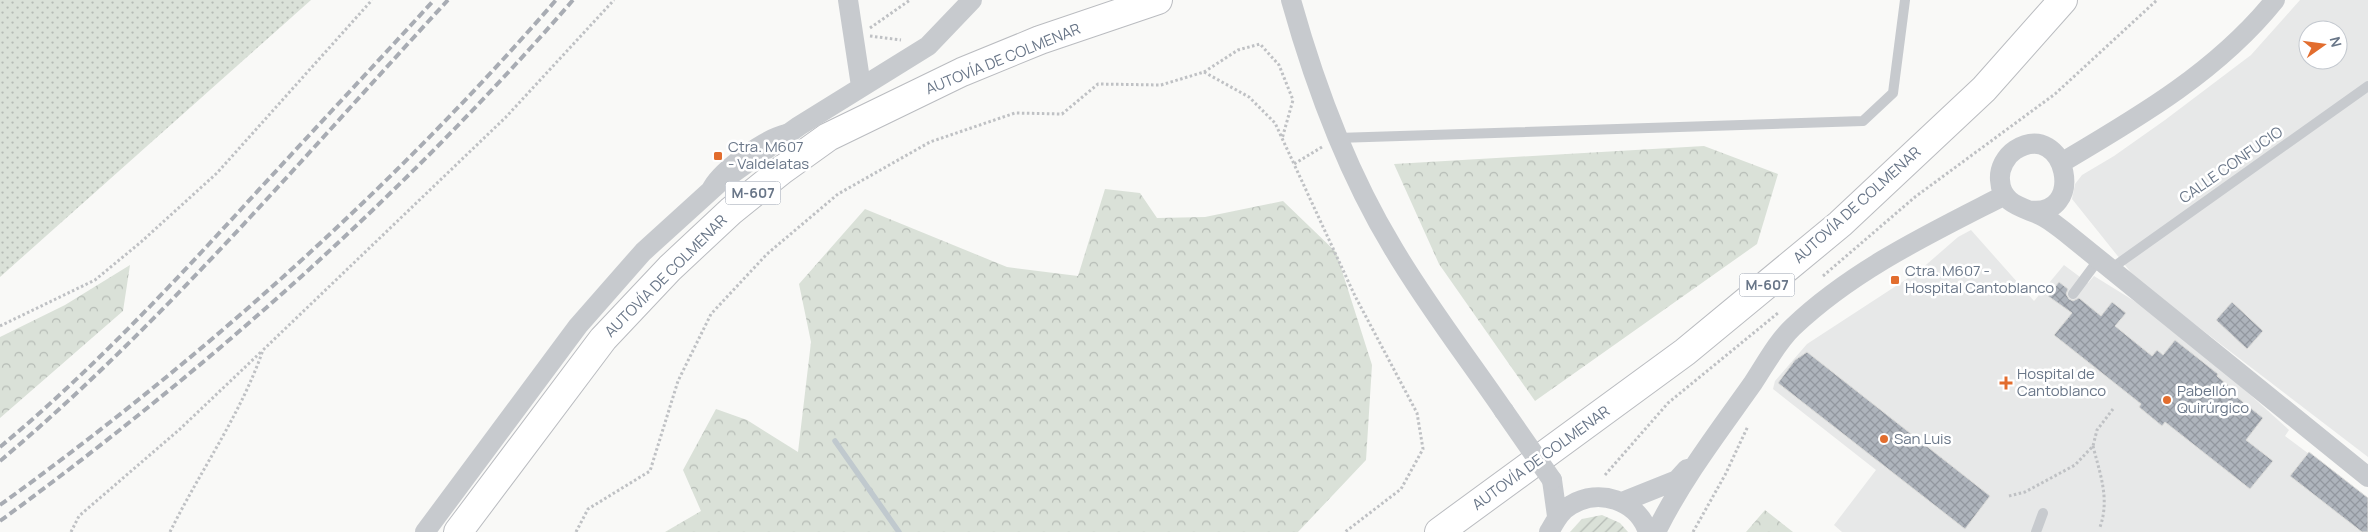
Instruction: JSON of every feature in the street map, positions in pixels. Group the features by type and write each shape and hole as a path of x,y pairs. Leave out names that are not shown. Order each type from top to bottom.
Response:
{"highway":[{"name":"AUTOVÍA DE COLMENAR","path":"458,532 603,339 670,268 717,224 782,170 828,137 962,72 1040,40 1158,0"},
{"name":"AUTOVÍA DE COLMENAR","path":"1439,532 1685,352 1840,224 1984,88 2063,0"}],"street":[{"path":"848,0 861,86"},
{"path":"425,532 578,326 643,252 719,183 799,126 928,46 972,0"},
{"path":"2062,163 2147,112 2208,66 2259,20 2275,0"},
{"path":"1293,7 1337,138 1393,248 1552,480 1583,499"},
{"path":"2065,232 2058,215 2058,199 2065,178 2062,163 2048,149 2029,145 2011,153 2001,170 2000,179 2005,195 2014,205 2041,215 2065,232 2368,477"},
{"path":"1656,532 1667,509 1704,451 1791,328 1831,295 1884,259 1915,240 2005,195"},
{"path":"2026,210 2042,210 2058,199"},
{"path":"1622,502 1677,480 1704,451"},
{"path":"1552,480 1553,524"},
{"path":"1553,524 1569,505 1596,496 1622,502 1636,511 1648,532"}],"lane":[{"path":"1337,138 1863,121 1893,93 1905,0"},
{"name":"CALLE CONFUCIO","path":"2073,294 2106,264 2368,86"},
{"path":"2036,532 2043,513"}],"path":[{"path":"0,326 95,280 141,242 217,173 372,0"},
{"path":"71,532 79,516 180,430 506,117 614,0"},
{"path":"855,38 910,0"},
{"path":"1819,279 1915,197 2056,94 2157,0"},
{"path":"855,38 876,36 903,41"},
{"path":"576,532 588,509 650,471 678,381 711,314 767,254 838,194 930,142 1015,113 1062,114 1098,84 1161,85 1204,72 1238,50 1260,44 1279,64 1293,100 1282,139"},
{"path":"1204,72 1249,97 1275,123 1355,296 1417,412 1423,449 1401,489 1345,532"},
{"path":"1294,164 1337,138"},
{"path":"1605,474 1668,404 1781,310"},
{"path":"170,532 185,501 252,381 263,350"},
{"path":"2100,528 2105,514 2106,497 2093,446 2097,430 2113,409"},
{"path":"1694,532 1725,476 1748,424"},
{"path":"2009,496 2025,492 2074,465 2093,446"}],"shaded area":[{"path":"2300,0 2368,0 2368,457 2137,280 2072,199 2075,184 2082,175 2114,156 2251,55"},
{"name":"Hospital de Cantoblanco","path":"1971,230 2034,301 2064,265 2088,283 2094,276 2173,325 2289,430 2285,436 2368,498 2368,532 1842,532 1834,525 1876,470 1773,389 1775,381 1807,344 1919,271 1958,237"}],"green space":[{"path":"0,0 311,0 0,277"},
{"path":"1704,146 1778,174 1757,244 1535,401 1439,264 1394,164"},
{"path":"1105,189 1140,193 1157,218 1205,217 1283,201 1336,252 1372,365 1366,460 1298,532 665,532 701,511 683,470 716,409 747,420 798,452 811,342 799,284 865,209 1007,267 1078,276"},
{"path":"130,265 123,311 0,418 0,337 65,305"},
{"path":"1765,510 1793,532 1746,532"},
{"path":"1602,515 1620,523 1628,532 1570,532 1582,519"}],"building":[{"path":"2059,282 2068,289 2066,294 2069,299 2073,301 2079,298 2101,316 2112,302 2126,313 2115,326 2152,356 2157,350 2163,355 2175,340 2218,374 2217,376 2235,391 2233,394 2263,418 2246,440 2273,461 2250,489 2165,422 2162,426 2139,407 2141,404 2054,335 2072,313 2048,296"},
{"path":"2232,302 2263,331 2247,349 2216,320"},
{"name":"San Luis","path":"1807,352 1990,496 1965,529 1778,383 1795,360"},
{"path":"2309,452 2368,498 2368,532 2362,532 2290,476"}],"waterway":[{"path":"835,441 899,532"}],"railway":[{"path":"0,447 96,361 156,300 434,0"},
{"path":"0,461 119,353 175,296 231,238 448,0"},
{"path":"0,505 149,391 292,269 428,138 556,0"},
{"path":"0,521 154,403 301,277 441,142 573,0"}],"place":[{"name":"Ctra. M607 - Valdelatas","path":"718,156"},
{"name":"Ctra. M607 - Hospital Cantoblanco","path":"1895,280"},
{"name":"Hospital de Cantoblanco","path":"2006,383"},
{"name":"Pabellón Quirúrgico","path":"2167,400"},
{"name":"San Luis","path":"1884,439"}]}
